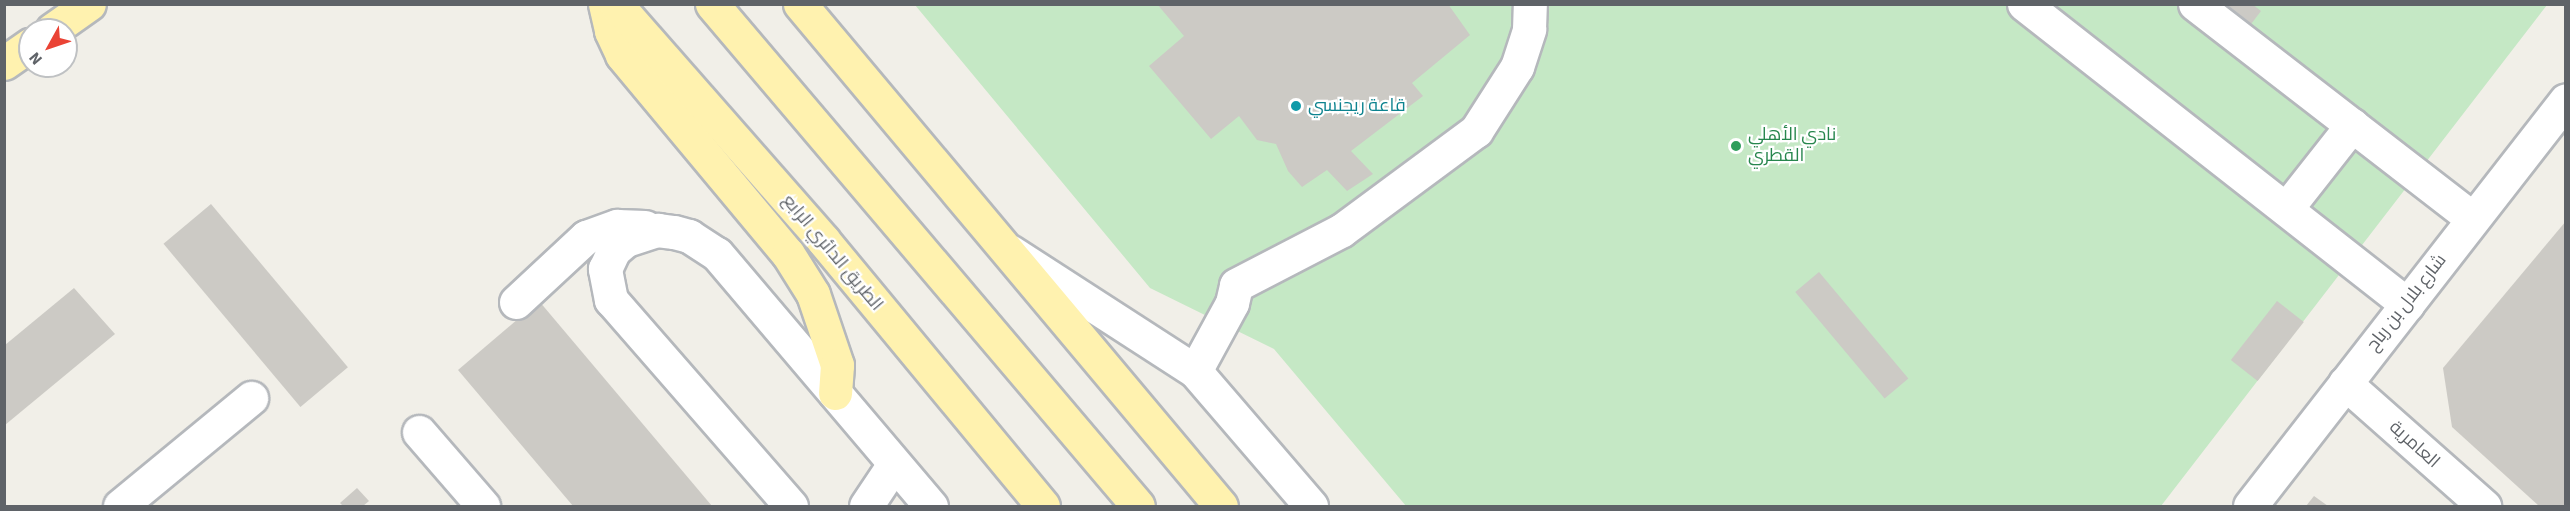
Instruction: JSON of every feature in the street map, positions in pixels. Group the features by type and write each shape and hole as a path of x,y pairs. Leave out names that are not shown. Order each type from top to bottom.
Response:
{"main road":[{"path":"69,18 89,4"},
{"path":"605,4 622,55 788,254 813,294 837,365 835,393"},
{"name":"الطريق الدائري الرابع","path":"616,4 823,240 1043,507"},
{"path":"712,4 1138,507"},
{"path":"800,4 1011,252 1221,507"},
{"path":"4,63 18,53"}],"street":[{"path":"1195,371 1233,303 1236,285 1342,230 1476,130 1517,67 1529,29 1530,4"},
{"path":"2024,4 2407,304"},
{"path":"2195,4 2473,219"},
{"name":"شارع بلال بن رباح","path":"2250,507 2565,100"},
{"path":"2286,209 2352,125"},
{"path":"516,302 575,245 598,231 638,225 689,236 717,254 835,393 925,504"},
{"path":"657,230 634,236 614,249 605,269 607,290 791,507"},
{"path":"1011,252 1195,371 1311,507"},
{"name":"العامرية","path":"2345,383 2484,507"},
{"path":"120,507 251,398"},
{"path":"419,432 483,507"},
{"path":"866,507 894,464"}],"green space":[{"name":"نادي الأهلي القطري","path":"915,5 2547,5 2161,506 1406,506 1274,349 1150,288"}],"building":[{"name":"قاعة ريجنسي","path":"1157,4 1448,4 1470,35 1412,83 1423,96 1351,151 1373,174 1347,191 1327,170 1302,187 1288,171 1276,144 1257,140 1239,116 1211,139 1149,66 1184,36"},
{"path":"2202,4 2252,4 2261,11 2242,36"},
{"path":"211,204 348,367 300,407 164,244"},
{"path":"2566,221 2566,506 2539,506 2452,427 2443,368"},
{"path":"1819,272 1908,378 1885,398 1795,292"},
{"path":"74,288 115,334 5,425 5,345"},
{"path":"539,301 712,506 573,506 458,370"},
{"path":"2277,301 2304,322 2258,381 2231,360"},
{"path":"357,488 369,501 363,506 343,506 340,503"},
{"path":"2314,496 2328,506 2306,506"}],"place":[{"name":"قاعة ريجنسي","path":"1296,106"},
{"name":"نادي الأهلي القطري","path":"1736,146"}]}
